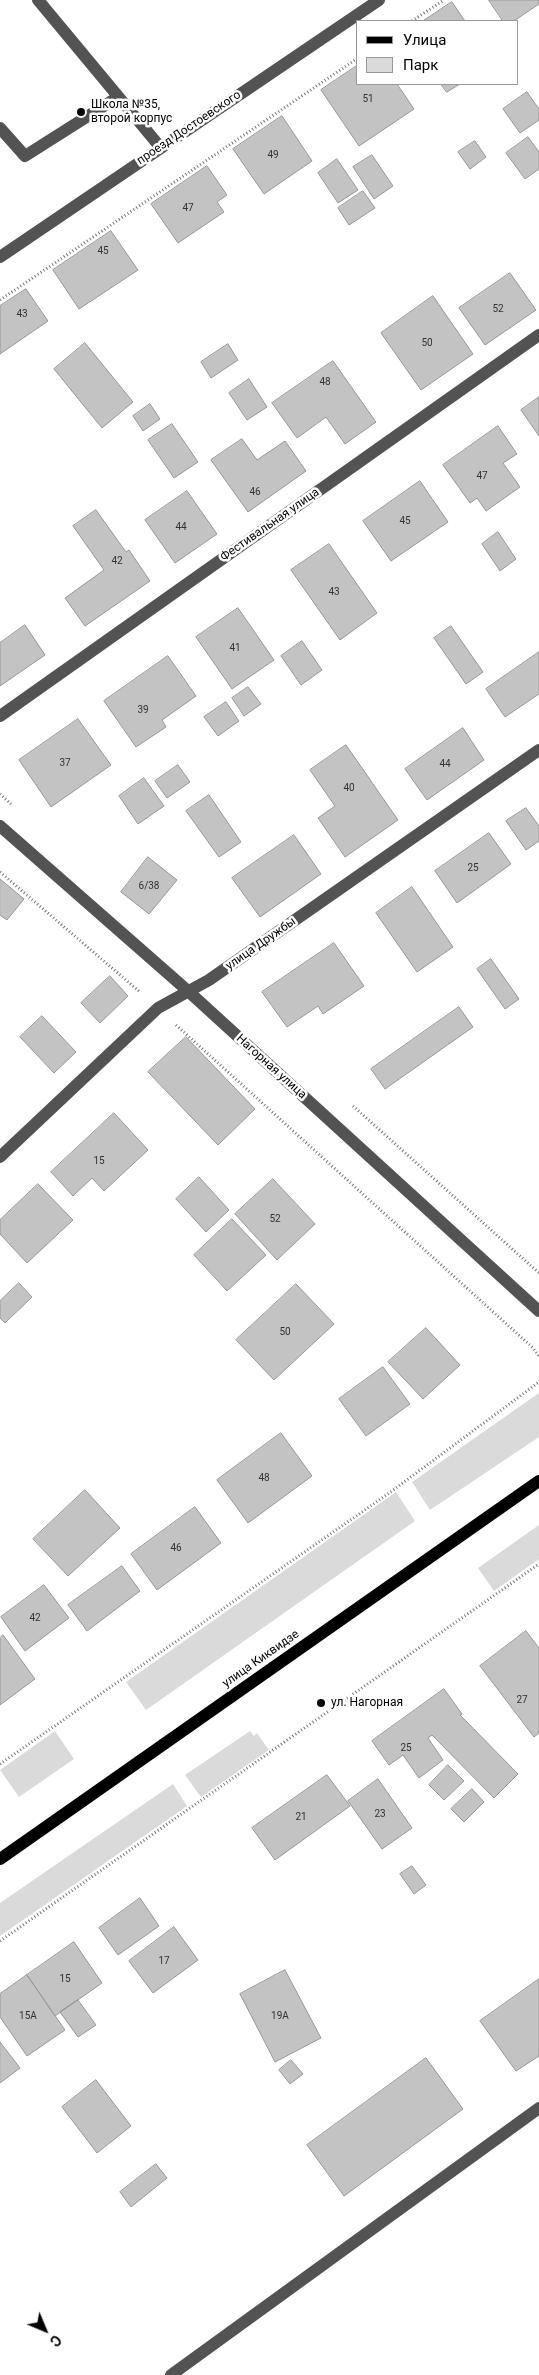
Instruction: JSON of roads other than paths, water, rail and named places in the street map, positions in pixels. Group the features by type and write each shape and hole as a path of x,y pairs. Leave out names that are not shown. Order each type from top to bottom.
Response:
{"main road":[{"name":"улица Киквидзе","path":"0,1859 539,1481"}],"street":[{"path":"38,0 161,148"},
{"name":"проезд Достоевского","path":"0,257 379,0"},
{"path":"0,128 25,156 118,97"},
{"name":"Фестивальная улица","path":"0,716 539,335"},
{"name":"улица Дружбы","path":"0,1157 158,1008 209,980 539,750"},
{"name":"Нагорная улица","path":"0,826 188,991 539,1311"},
{"path":"171,2375 539,2108"}],"place":[{"name":"Школа №35, второй корпус","path":"81,112"},
{"name":"ул. Нагорная","path":"321,1703"}]}
